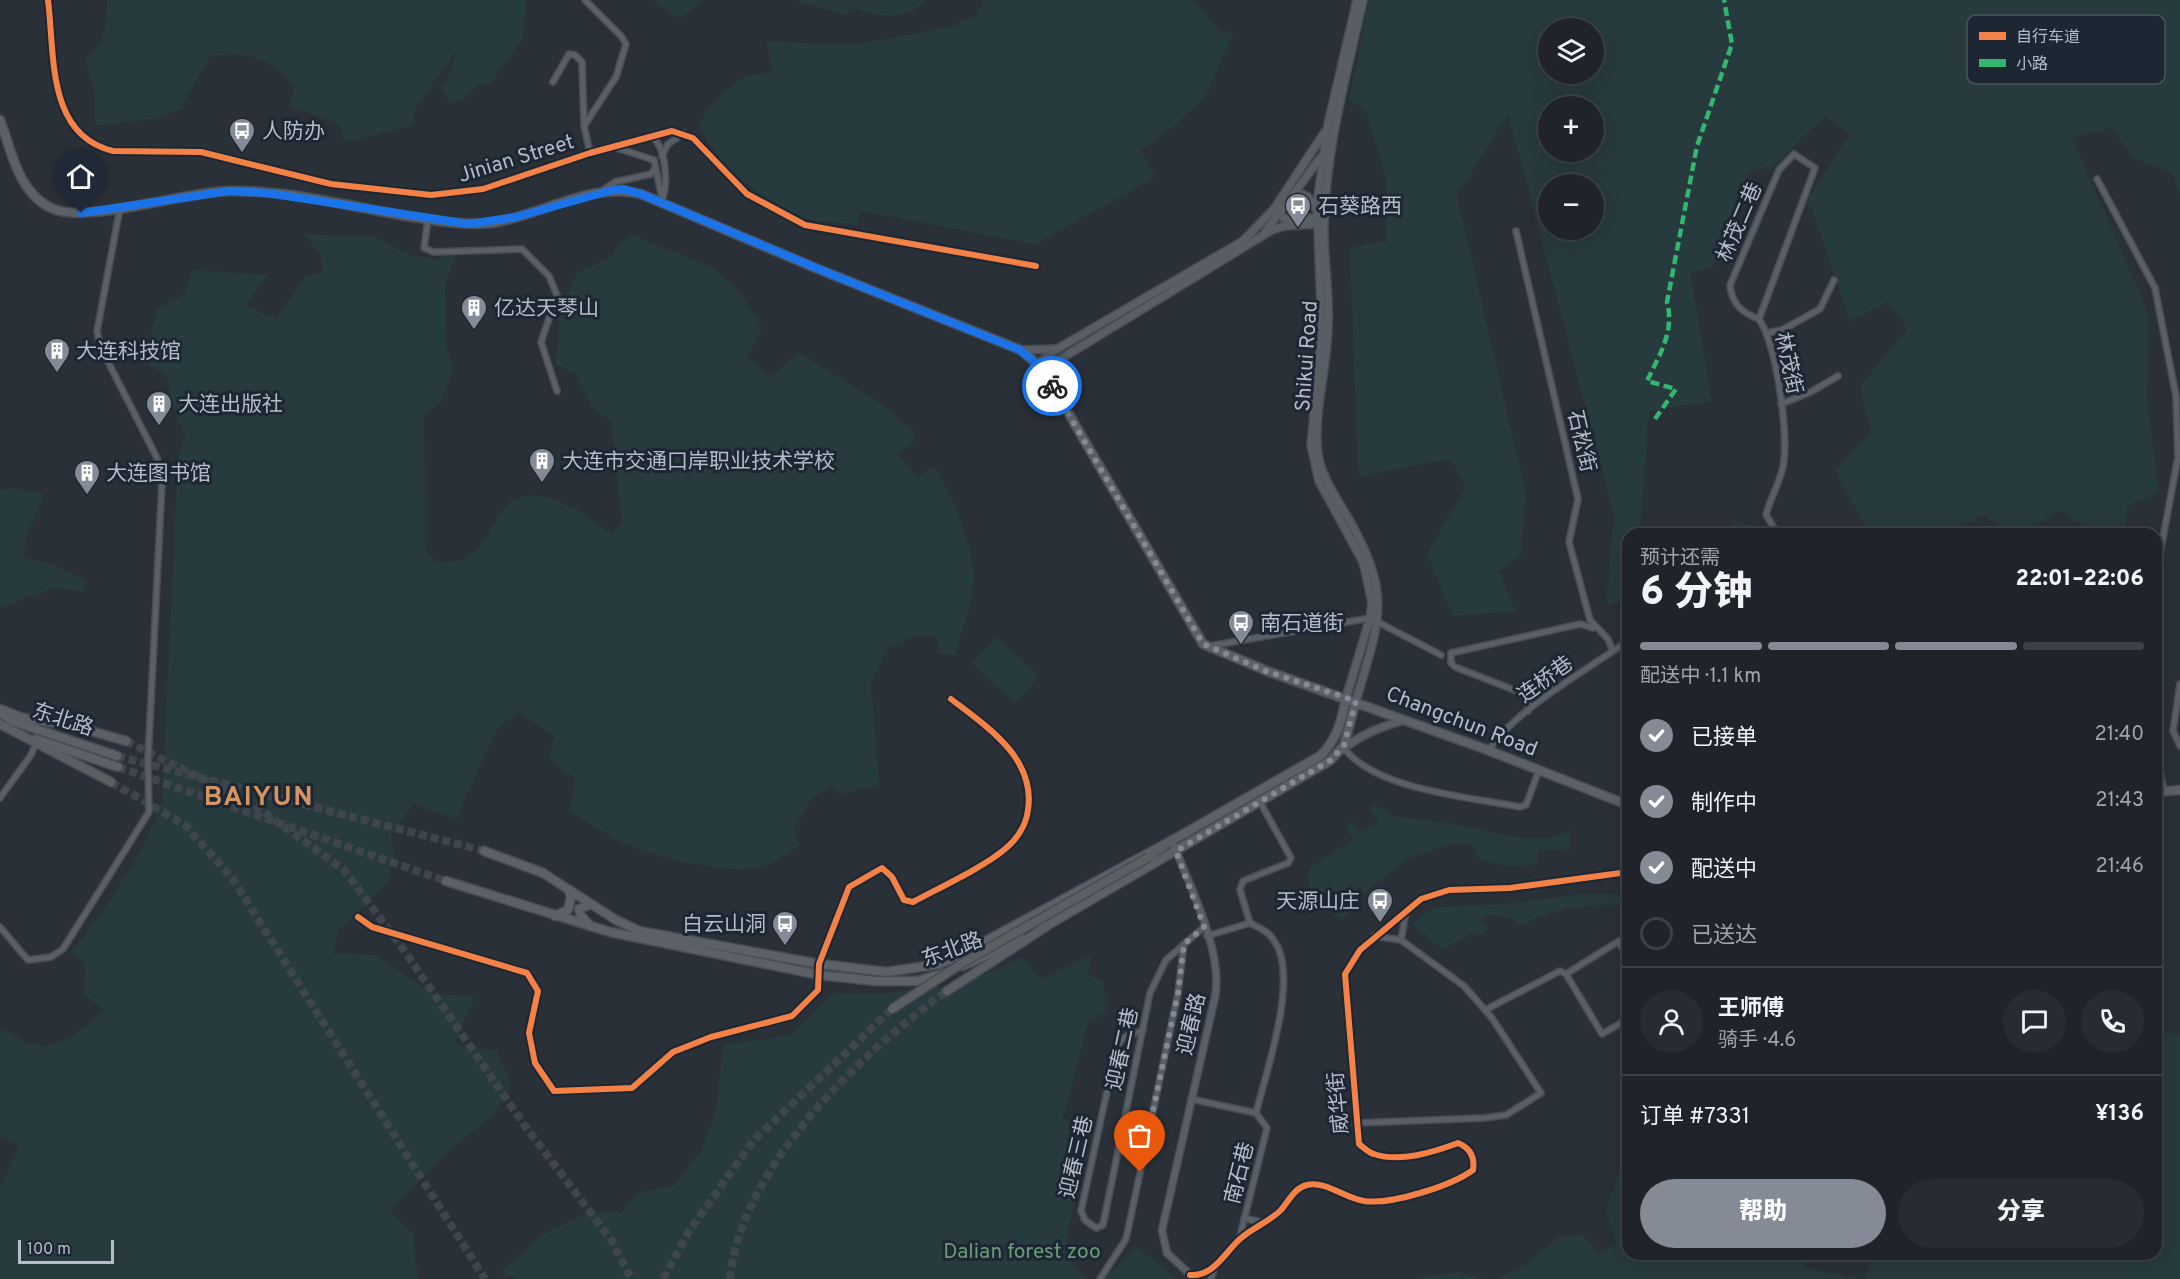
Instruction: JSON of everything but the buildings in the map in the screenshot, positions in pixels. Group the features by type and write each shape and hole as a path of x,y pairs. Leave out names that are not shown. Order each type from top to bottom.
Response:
{"highway":[{"path":"0,709 23,718 70,725 126,741"},
{"name":"东北路","path":"0,724 111,782"},
{"path":"892,1009 964,962 1149,857 1172,840"},
{"path":"947,991 1047,926"}],"main road":[{"name":"Shikui Road","path":"1346,698 1371,618 1372,602 1363,562 1320,482 1312,457 1312,434 1322,332 1319,219 1323,154 1357,0"},
{"name":"Shikui Road","path":"1356,701 1378,624 1379,596 1369,558 1325,479 1317,446 1328,330 1319,219 1334,133 1363,0"},
{"name":"Changchun Road","path":"0,120 21,179 38,200 68,213 120,208 197,194 250,191 469,224 492,222 600,193 624,189 663,200 1020,350 1039,367 1055,390 1203,644 1266,671 1489,750 1622,803"},
{"path":"1039,367 1057,349 1243,241 1274,209 1320,140 1328,124"},
{"path":"1039,367 1051,363 1248,248 1261,237 1293,197 1323,154 1334,133"},
{"path":"1293,197 1302,194 1308,197 1319,219"},
{"path":"1280,214 1285,219 1319,219"},
{"path":"1261,237 1284,226 1319,219"},
{"path":"1020,350 1057,349"},
{"path":"1051,363 1055,390"},
{"name":"东北路","path":"484,851 543,873 639,931 819,964 886,972 939,964 1172,840 1320,756 1332,744 1343,715 1346,698"},
{"name":"东北路","path":"446,881 553,916 653,942 820,975 875,981 917,981 987,957 1047,926 1331,760 1344,745 1356,701"},
{"name":"东北路","path":"0,713 15,722 117,756"},
{"path":"1331,760 1353,741 1380,727 1406,720"},
{"name":"东北路","path":"10,729 118,767"},
{"path":"2162,792 2180,790"},
{"path":"553,916 567,910 571,898 569,890"},
{"path":"590,926 581,916 579,909 591,904"}],"street":[{"name":"Jinian Street","path":"48,0 57,91 76,130 101,148 113,151 201,152 331,184 431,195 483,189 613,146 672,131 684,133"},
{"path":"584,126 616,77 626,44 614,27 585,0"},
{"path":"553,82 569,54 575,55 582,62 584,126 590,153"},
{"path":"662,158 668,144 684,133 693,138 747,194 805,225 1036,266"},
{"path":"650,136 657,139 662,158 665,182 663,200"},
{"path":"613,146 650,157 656,166 663,200"},
{"name":"林茂二巷","path":"1759,319 1748,315 1738,307 1731,298 1730,285 1779,170 1794,153 1815,168"},
{"path":"600,193 615,182 651,174 656,166"},
{"name":"林茂街","path":"1774,528 1766,515 1783,465 1786,433 1767,333 1759,319 1815,168"},
{"path":"2097,179 2156,288 2176,396 2178,457 2162,543"},
{"path":"0,927 28,960 51,957 63,949 149,812 148,760 162,483 157,458 101,348 97,332 120,208"},
{"path":"428,219 424,248 434,252 522,249 549,276 557,295 541,342 556,391"},
{"name":"石松街","path":"1516,231 1578,499 1569,542 1590,620 1608,639 1613,651"},
{"path":"1767,333 1782,330 1820,309 1834,280"},
{"path":"1781,404 1811,392 1838,376"},
{"path":"1215,645 1371,618 1378,624 1441,655"},
{"path":"1528,711 1527,695 1455,667 1451,663 1450,653 1580,624 1588,624 1599,632"},
{"name":"连桥巷","path":"1489,750 1499,735 1528,711 1622,647"},
{"path":"2180,684 2173,731 2180,746"},
{"path":"358,917 372,927 527,974 538,991 530,1033 534,1063 554,1091 632,1088 673,1052 711,1037 792,1016 818,990 819,964 849,887 882,868 891,877 904,900 913,903 1004,851 1018,837 1027,817 1030,798 1026,775 1001,738 951,699"},
{"path":"0,798 31,755 36,743"},
{"path":"1344,748 1354,761 1393,782 1520,807 1526,805 1539,770"},
{"path":"1256,1113 1282,994 1284,963 1274,939 1250,923 1240,890 1243,881 1288,863 1291,858 1260,802"},
{"name":"迎春路","path":"1172,840 1207,936 1217,985 1162,1230 1167,1253 1192,1277"},
{"name":"威华街","path":"1216,1265 1239,1240 1264,1223 1281,1209 1299,1189 1307,1185 1316,1184 1364,1201 1389,1200 1460,1179 1473,1170 1474,1161 1467,1147 1458,1143 1430,1153 1393,1156 1373,1154 1359,1144 1355,1123 1345,974 1360,950 1374,936 1421,899 1449,890 1510,888 1622,873"},
{"path":"1401,940 1406,911"},
{"path":"1207,936 1250,923"},
{"name":"迎春二巷","path":"1096,1228 1103,1225 1150,993 1166,960 1204,927"},
{"path":"1355,1123 1484,1118 1506,1115 1541,1093 1485,1010 1464,986 1401,940 1374,936"},
{"path":"1566,974 1619,941 1622,947"},
{"path":"1100,1279 1125,1239 1178,993 1184,944"},
{"path":"1485,1010 1560,970 1566,974 1602,1034 1622,1022"},
{"name":"迎春三巷","path":"1096,1228 1085,1220 1081,1211 1116,1050 1119,1042 1125,1036 1143,1031"},
{"name":"南石巷","path":"1191,1099 1256,1113 1267,1128 1239,1240"},
{"path":"1244,1218 1264,1223"},
{"path":"1192,1277 1216,1265"},
{"path":"1210,1279 1216,1265"}],"green space":[{"path":"107,0 526,0 523,38 488,87 480,83 461,100 450,103 441,87 453,68 455,52 414,111 413,125 345,142 340,126 322,117 289,107 294,87 276,68 257,58 236,55 210,56 180,109 152,119 95,126 95,95 86,59 104,32"},
{"path":"652,0 703,0 680,19"},
{"path":"794,0 927,0 908,12 891,16 852,8 846,15"},
{"path":"983,0 1193,0 1217,29 1233,34 1206,95 1171,129 1141,150 1156,177 1035,244 860,211 857,225 802,217 771,201 741,179 716,153 699,123 714,101 745,76 773,72 766,41 852,45 951,27 977,15"},
{"path":"1369,0 2180,0 2180,195 2173,174 2135,159 2111,128 2072,138 2149,314 2147,399 2159,493 2128,506 2126,528 2086,528 2060,510 2031,528 2000,528 1984,515 1957,528 1866,528 1835,470 1871,433 1860,386 1907,330 1889,302 1850,321 1812,209 1806,202 1850,134 1825,116 1774,165 1747,173 1714,266 1690,273 1712,401 1649,411 1640,528 1622,528 1622,603 1606,603 1614,514 1541,240 1604,240 1604,174 1538,174 1538,227 1508,114 1457,196 1526,494 1521,554 1498,571 1516,611 1453,616 1427,554 1466,486 1450,459 1358,476 1350,248 1386,241 1386,177 1365,109 1349,101"},
{"path":"304,234 376,237 406,254 438,260 441,255 456,256 445,283 446,348 454,368 440,403 424,415 425,549 436,562 457,562 471,556 506,507 518,499 532,496 546,497 561,502 612,535 622,521 611,422 592,407 576,374 556,364 559,317 577,274 611,257 619,243 633,235 713,267 743,296 762,328 746,359 773,376 798,352 881,404 914,432 914,441 897,454 917,477 935,466 956,509 968,541 974,573 972,596 965,622 955,655 939,653 937,637 918,634 887,649 871,682 879,785 838,795 832,785 811,799 793,831 800,846 770,864 739,870 680,862 623,844 569,811 575,780 549,758 554,736 519,712 497,729 456,819 413,804 391,835 394,849 389,881 338,931 334,953 376,955 433,994 475,996 455,1044 497,1051 511,1085 493,1115 451,1149 390,1211 413,1234 418,1279 0,1279 0,1187 20,1145 0,1137 0,1028 30,1044 44,1046 73,1035 104,1010 84,995 85,963 71,952 98,918 122,882 162,805 178,458 185,437 171,401 167,376 144,362 157,309 184,295 192,270 269,275 245,305 276,319 306,276 322,272 320,254"},
{"path":"14,488 44,494 25,539 24,558 45,562 84,579 85,592 56,588 0,607 0,490"},
{"path":"1731,519 1760,528 1735,528"},
{"path":"997,637 1039,677 1015,703 972,663"},
{"path":"1376,805 1393,816 1447,823 1519,838 1549,838 1570,831 1570,849 1538,851 1539,863 1506,866 1491,863 1476,856 1477,848 1455,842 1406,860 1364,893 1361,887 1356,889 1352,908 1342,919 1334,913 1338,908 1333,894 1321,902 1310,890 1308,878 1310,868 1354,839 1345,828 1353,822 1360,832 1379,823 1370,808"},
{"path":"1580,894 1622,894 1622,905 1569,908 1519,926 1513,919 1489,914 1480,920 1488,930 1478,935 1473,932 1443,950 1412,924 1435,907 1508,904"},
{"path":"1091,955 1088,974 1104,983 1105,1013 1089,1020 1063,1119 1095,1125 1069,1226 1065,1255 1087,1279 518,1279 500,1272 545,1233 592,1211 620,1214 639,1193 674,1185 701,1151 716,1111 723,1045 792,1035 833,993 880,994 966,983 1022,957 1041,980"},
{"path":"2162,1031 2180,1035 2180,1279 1866,1279 1871,1260 2162,1260"},
{"path":"1622,1163 1622,1260 1806,1260 1805,1268 1862,1279 1498,1279 1527,1265 1557,1238 1583,1234 1598,1254 1616,1244 1606,1211"},
{"name":"Dalian forest zoo","path":"1138,1248 1176,1279 1102,1279"},
{"path":"1459,1272 1482,1279 1417,1279 1420,1277"}],"tunnel":[{"path":"126,741 253,804 344,870 401,946 525,1126 612,1241 631,1279"},
{"path":"117,756 484,851"},
{"path":"118,767 446,881"},
{"path":"111,782 185,825 232,878 485,1279"},
{"path":"730,1279 739,1237 756,1196 780,1155 810,1116 843,1080 913,1016 947,991"},
{"path":"663,1279 688,1233 753,1141 892,1009"}],"marked path":[{"path":"1655,419 1676,389 1647,381 1661,353 1667,333 1669,323 1667,302 1697,146 1732,44 1724,0"}],"cycle path":[{"path":"48,0 54,67 58,90 65,110 76,128 91,142 113,151 201,152 331,184 431,195 483,189 590,153 672,131 693,138 747,194 805,225 1036,266"},
{"path":"358,917 372,927 527,973 538,991 529,1033 535,1063 554,1091 632,1088 673,1052 711,1037 792,1016 818,990 819,964 849,887 882,868 892,877 904,900 913,902 985,863 1013,841 1023,827 1027,816 1028,791 1024,775 1017,759 1006,746 951,699"},
{"path":"1190,1275 1198,1275 1212,1268 1240,1239 1281,1210 1295,1192 1307,1185 1328,1187 1357,1200 1389,1200 1436,1188 1473,1170 1471,1154 1458,1143 1428,1153 1406,1157 1372,1153 1359,1144 1345,974 1360,950 1421,899 1449,890 1510,888 1622,873"}],"way so far":[{"path":"1052,386 1196,636 1203,644 1266,671 1356,701 1344,745 1331,760 1176,851 1204,927 1184,944 1178,993 1140,1172"}],"place":[{"name":"人防办","path":"242,154"},
{"name":"石葵路西","path":"1298,229"},
{"name":"亿达天琴山","path":"474,331"},
{"name":"大连科技馆","path":"57,374"},
{"name":"大连出版社","path":"159,427"},
{"name":"大连市交通口岸职业技术学校","path":"542,484"},
{"name":"大连图书馆","path":"87,496"},
{"name":"南石道街","path":"1241,646"},
{"name":"天源山庄","path":"1380,924"},
{"name":"白云山洞","path":"785,947"}],"district":[{"name":"BAIYUN","path":"259,796"}],"route":[{"path":"81,213 197,194 250,191 469,224 504,220 600,193 624,189 1020,350 1037,364 1052,386"}]}
